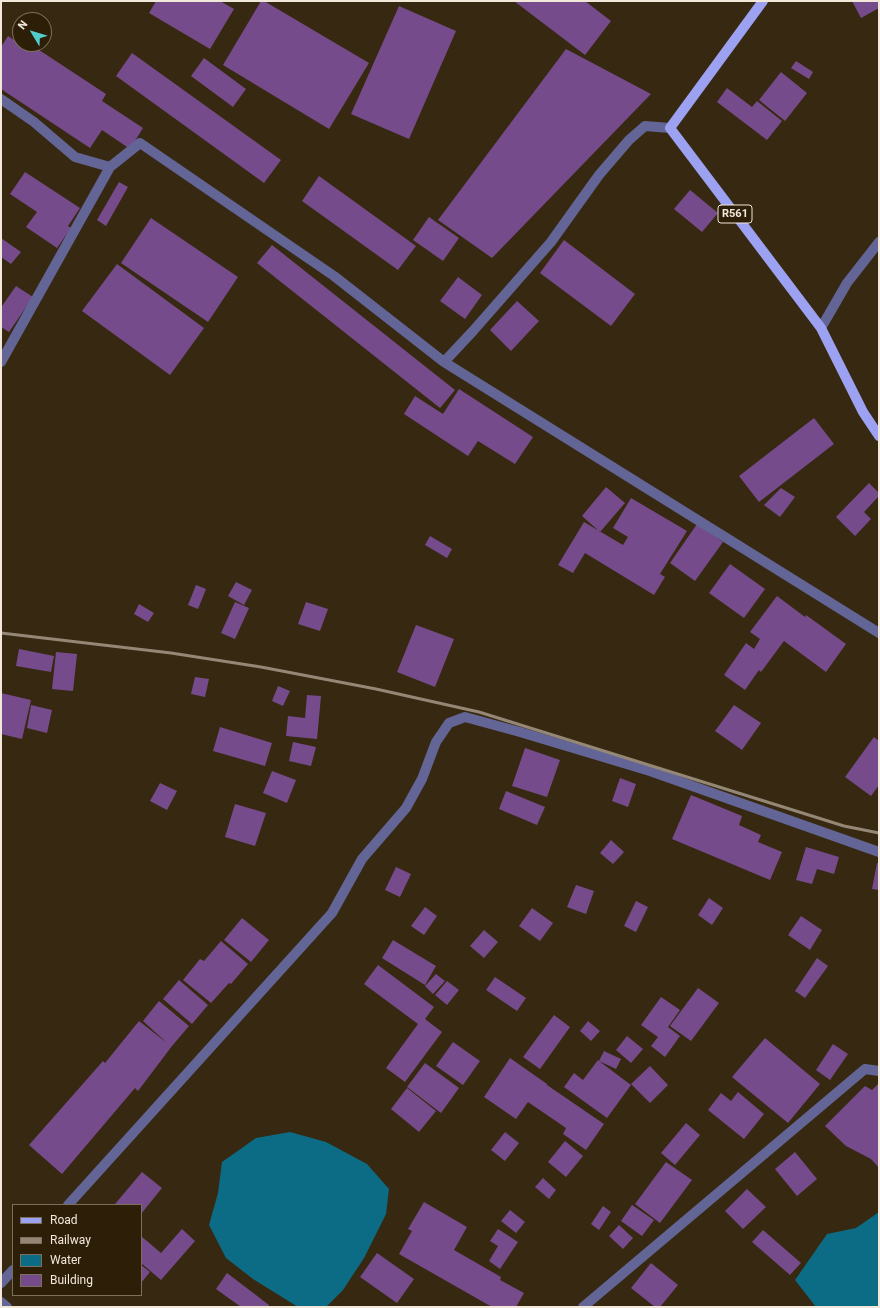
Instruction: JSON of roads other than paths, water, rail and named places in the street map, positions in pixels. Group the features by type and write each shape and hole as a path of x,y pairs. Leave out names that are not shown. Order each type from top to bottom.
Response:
{"main road":[{"path":"670,128 763,1"},
{"name":"R561","path":"670,128 821,328 864,412 879,436"}],"street":[{"path":"1,99 34,122 75,157 110,167"},
{"path":"444,362 474,331 551,242 599,175 629,140 645,126 670,128"},
{"path":"1,362 110,167 140,143 334,276 444,362 879,633"},
{"path":"821,328 847,283 879,242"},
{"path":"69,1204 332,913 362,859 406,808 422,779 436,742 449,722 464,717 520,732 650,771 879,852"},
{"path":"583,1307 865,1069 879,1071"},
{"path":"1,1283 12,1271"},
{"path":"1,1302 7,1307"}],"water":[{"path":"290,1132 326,1142 367,1164 389,1189 386,1214 364,1258 343,1290 326,1307 298,1307 253,1279 226,1258 209,1225 218,1193 222,1162 256,1138"},
{"path":"879,1212 879,1307 816,1307 795,1280 827,1234 856,1228"}],"railway":[{"path":"1,633 171,653 261,667 376,689 479,712 844,826 879,833"}]}
